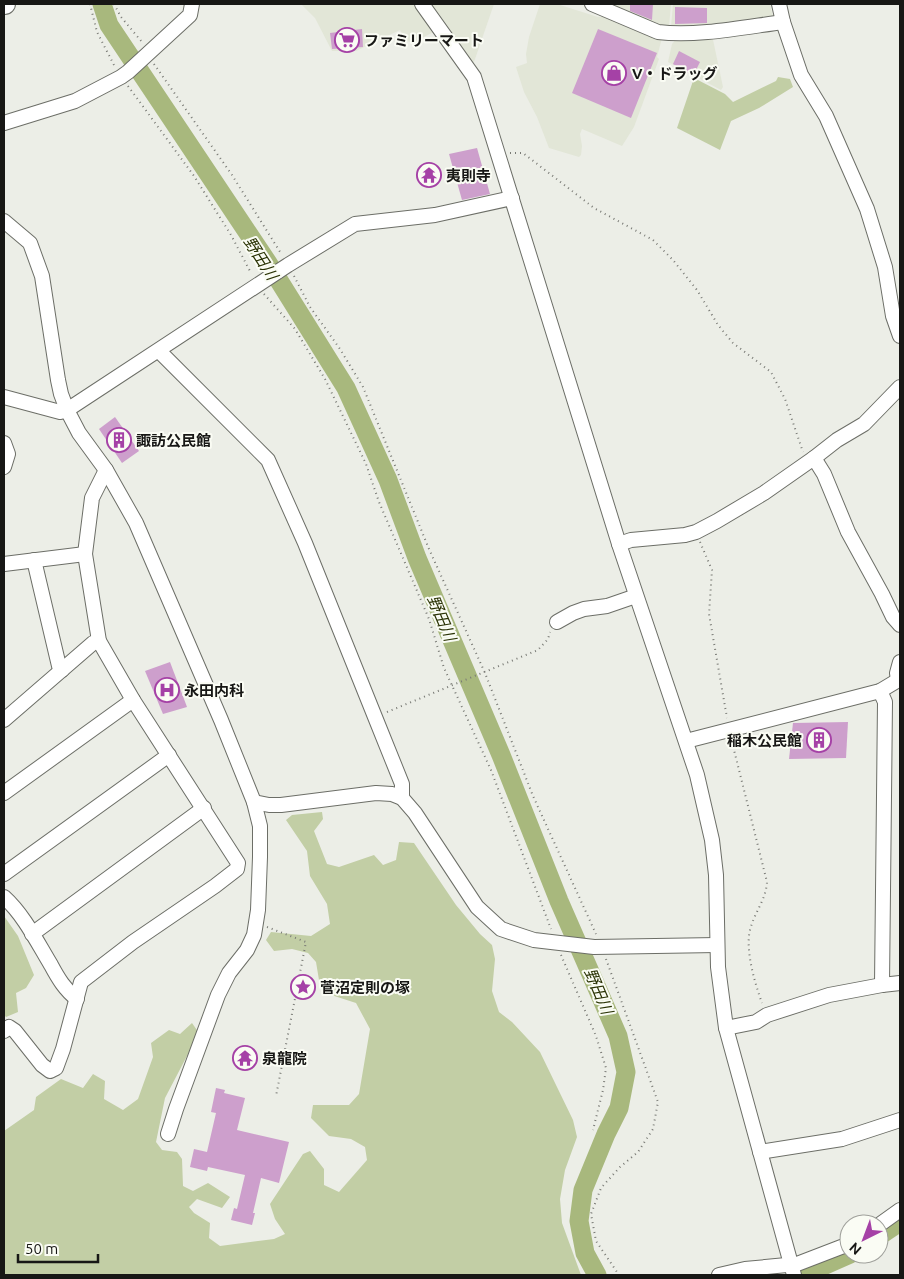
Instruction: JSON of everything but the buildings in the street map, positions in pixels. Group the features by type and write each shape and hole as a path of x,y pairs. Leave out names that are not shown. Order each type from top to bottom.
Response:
{"street":[{"path":"4,123 74,101 124,74 190,15 192,4"},
{"path":"422,4 474,77 619,544 697,775 712,840 716,875 716,945 726,1028 792,1270"},
{"path":"592,4 658,32 668,33 711,31 783,22"},
{"path":"779,4 783,22 801,75 826,116 866,209 885,267 893,316 900,336"},
{"path":"4,397 60,412 67,410 355,224 435,215 512,198"},
{"path":"4,221 30,243 42,276 58,380 67,410 79,432 106,470 136,523 221,720 254,802 260,826 258,910 254,935 247,950 229,973 218,995 168,1134"},
{"path":"159,351 268,460 305,543 402,784 402,798"},
{"path":"619,544 631,540 685,535 696,532 764,493 837,440 864,424 900,387"},
{"path":"4,443 8,454 4,466"},
{"path":"810,461 824,474 848,532 893,617 900,625"},
{"path":"4,1031 9,1027 15,1031 42,1065 50,1071 56,1068 81,982 133,942 237,869 238,864 204,808 133,700 99,641 85,554 92,498 106,470"},
{"path":"4,564 85,554"},
{"path":"34,560 59,666 62,670"},
{"path":"557,622 572,613 584,609 607,606 636,596"},
{"path":"4,720 93,643 99,641"},
{"path":"686,741 880,691 899,680 897,674 900,662"},
{"path":"880,691 886,702 882,985"},
{"path":"4,793 133,700"},
{"path":"4,874 169,755"},
{"path":"254,802 281,806 376,793 392,794 402,798 415,813 477,907 501,929 534,940 598,947 716,945"},
{"path":"32,934 204,808"},
{"path":"4,897 16,910 32,934 66,991 76,999"},
{"path":"726,1028 756,1022 767,1014 829,995 900,983"},
{"path":"760,1152 842,1139 900,1120"},
{"path":"889,1218 900,1210"},
{"path":"792,1270 797,1264 839,1248"},
{"path":"719,1275 745,1269 792,1270"}],"path":[{"path":"90,4 97,32 112,63 124,74 194,176 261,283 264,294 295,329 325,379 366,464 379,502 429,619 444,668 491,770 596,1036 606,1068 603,1090 592,1130"},
{"path":"114,4 121,17 141,40 147,55 232,175 310,307 340,349 363,387 429,550 485,672 533,796 598,947 658,1102 653,1129 638,1152 620,1167 601,1188 591,1214 596,1240 619,1275"},
{"path":"498,152 523,153 594,208 654,240 697,290 718,325 733,343 771,372 810,461"},
{"path":"696,532 712,570 709,614 729,730 767,882 766,893 750,929 749,939 758,992 767,1014"},
{"path":"375,716 538,650 548,638 552,627 557,622"},
{"path":"267,927 306,942 276,1096"}],"shaded area":[{"path":"301,4 416,4 434,32 412,43 405,40 400,30 356,51 332,51 315,18"},
{"path":"429,4 494,4 474,62 464,56"},
{"path":"540,4 557,4 598,17 606,16 662,38 657,57 659,59 634,127 622,146 582,129 580,134 582,146 579,157 549,148 537,117 524,92 516,67 527,63 526,54 529,37"},
{"path":"608,4 671,4 669,27 662,27"},
{"path":"673,4 770,4 773,17 770,21 671,27"},
{"path":"712,35 723,87 721,90 668,62 672,44 677,38"}],"green space":[{"path":"778,77 790,79 793,87 759,108 731,121 720,150 677,128 694,78 725,94 733,102 776,81"},
{"path":"322,812 323,819 314,831 327,864 339,867 374,855 383,865 396,860 399,842 414,843 456,905 480,934 492,945 495,959 492,991 499,1012 512,1022 540,1052 573,1120 577,1137 565,1170 560,1199 562,1223 581,1275 4,1275 4,1131 34,1110 36,1097 61,1079 83,1088 93,1074 105,1081 104,1099 123,1110 138,1099 153,1057 151,1043 169,1030 180,1034 192,1023 199,1033 165,1098 156,1142 162,1150 177,1152 182,1159 183,1186 193,1191 208,1183 230,1197 222,1208 197,1199 189,1207 194,1213 210,1223 209,1238 220,1246 274,1239 285,1234 275,1219 270,1204 303,1154 310,1151 324,1169 324,1185 339,1192 367,1160 365,1147 351,1139 329,1136 311,1118 313,1105 349,1105 359,1094 370,1029 356,1003 325,993 319,980 316,962 308,953 292,949 274,951 266,940 271,932 311,936 330,924 327,904 310,876 307,851 286,820 292,815"},
{"path":"4,916 18,936 34,975 26,988 16,993 18,1012 6,1017 4,1015"}],"waterway":[{"name":"野田川","path":"102,4 109,25 268,263 346,388 388,480 417,558 501,755 559,901 618,1036 626,1072 619,1108 583,1190 579,1221 585,1253 597,1275"},
{"path":"889,1229 900,1222"},
{"path":"798,1270 823,1266 839,1259"}],"place":[{"name":"ファミリーマート","path":"347,40"},
{"name":"V・ドラッグ","path":"614,73"},
{"name":"夷則寺","path":"429,175"},
{"name":"諏訪公民館","path":"119,440"},
{"name":"永田内科","path":"167,690"},
{"name":"稲木公民館","path":"819,740"},
{"name":"菅沼定則の塚","path":"303,987"},
{"name":"泉龍院","path":"245,1058"}]}
